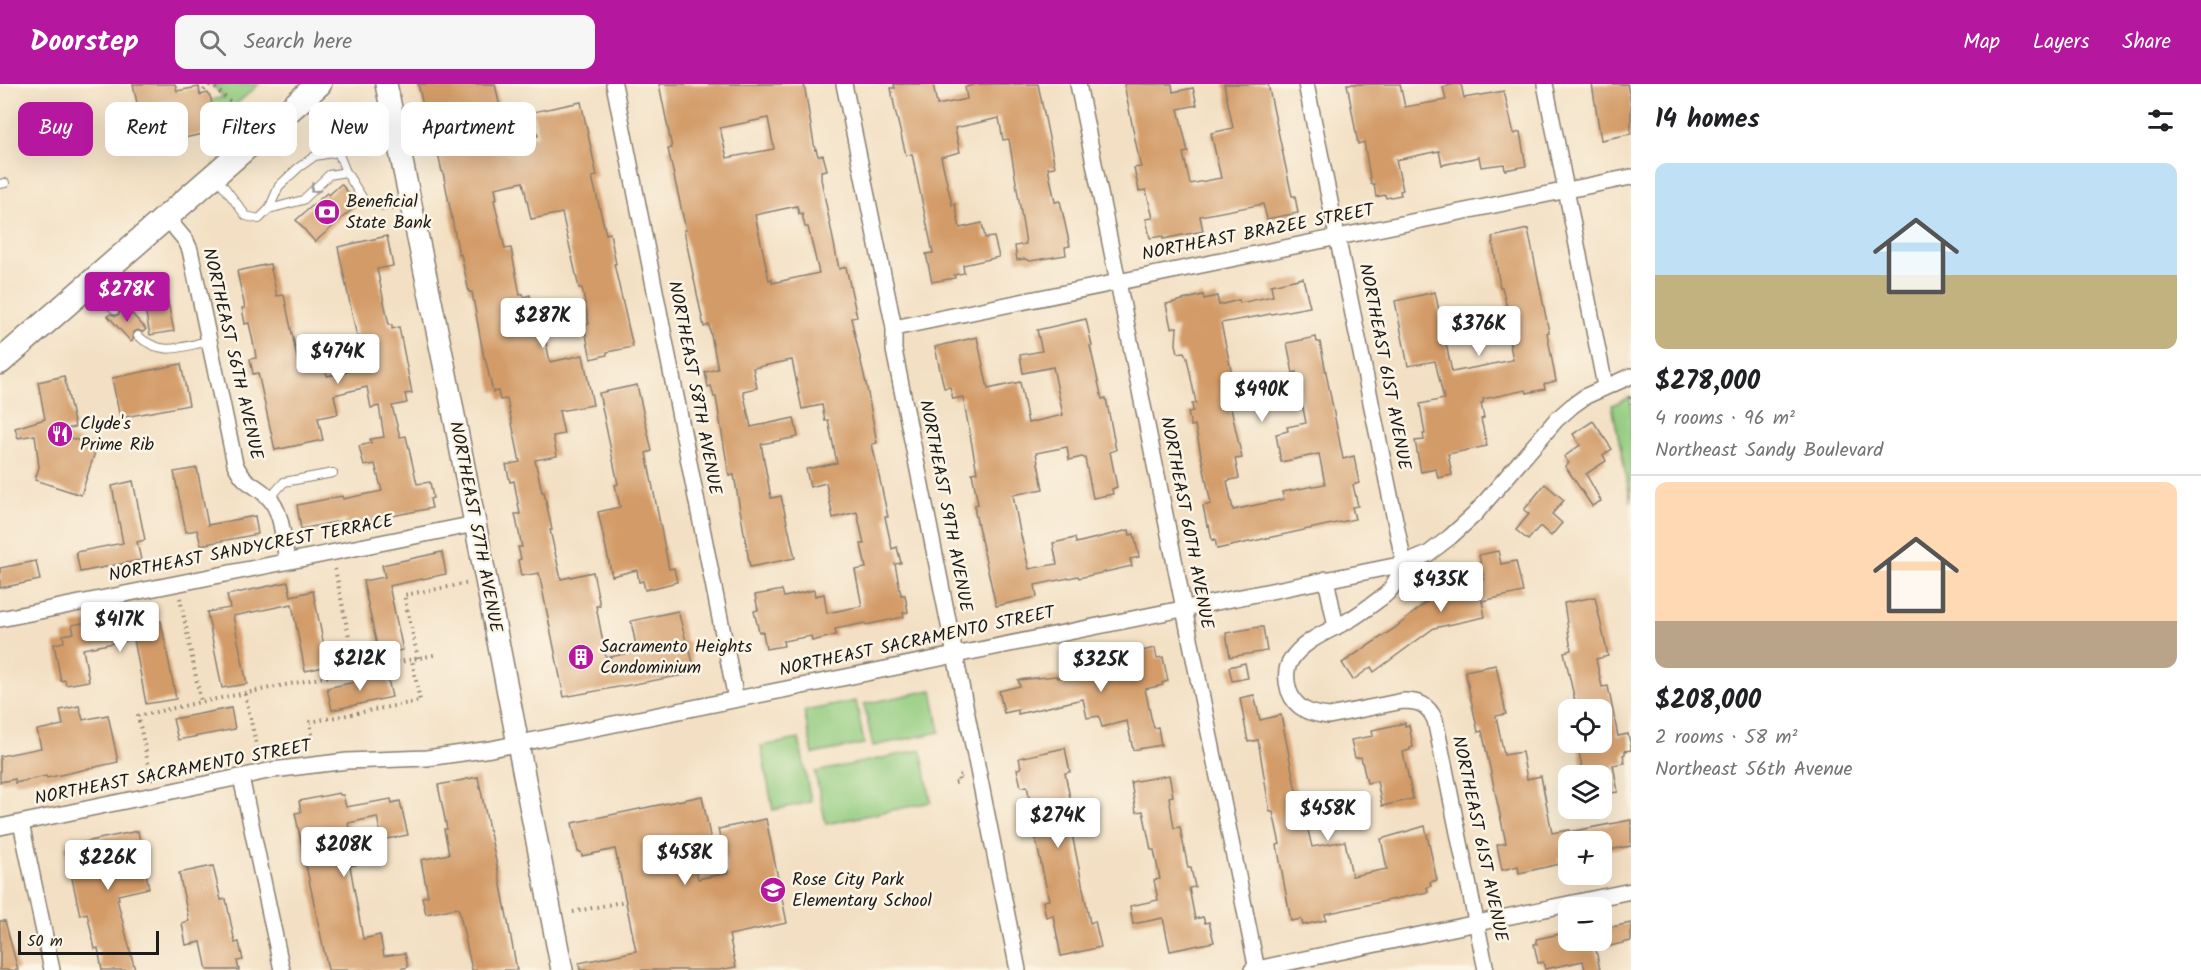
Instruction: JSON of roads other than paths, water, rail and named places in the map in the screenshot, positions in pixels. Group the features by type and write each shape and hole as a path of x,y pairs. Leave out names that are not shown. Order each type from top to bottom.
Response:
{"main road":[{"path":"0,362 319,84"},
{"name":"NORTHEAST 57TH AVENUE","path":"386,84 411,200 562,970"}],"street":[{"name":"NORTHEAST 58TH AVENUE","path":"614,84 736,699"},
{"name":"NORTHEAST 59TH AVENUE","path":"844,84 894,327 894,350 1018,970"},
{"name":"NORTHEAST 60TH AVENUE","path":"1078,84 1255,970"},
{"name":"NORTHEAST 61ST AVENUE","path":"1306,84 1404,564 1388,593 1303,646 1291,660 1287,671 1287,683 1290,695 1308,713 1329,716 1410,701 1423,704 1431,711 1435,720 1486,970"},
{"path":"1545,84 1605,386"},
{"name":"NORTHEAST BRAZEE STREET","path":"894,327 1631,177"},
{"name":"NORTHEAST 56TH AVENUE","path":"167,218 189,245 235,464 244,481 270,498"},
{"name":"NORTHEAST SACRAMENTO STREET","path":"0,827 314,764 446,756 518,743 1404,564 1428,554 1474,515 1556,420 1586,396 1631,376"},
{"path":"270,498 279,520 287,560"},
{"name":"NORTHEAST SANDYCREST TERRACE","path":"0,619 475,524"},
{"path":"1326,579 1336,627"},
{"path":"241,777 282,970"},
{"path":"21,823 52,970"},
{"path":"1255,970 1631,891"}],"lane":[{"path":"215,175 246,216 259,219 269,209 279,186 315,156 338,152 346,172 365,202 386,206 411,200"},
{"path":"269,209 303,200 329,175 346,172"},
{"path":"91,282 115,310"},
{"path":"138,336 157,348 167,350 208,341"},
{"path":"270,498 284,482 333,473"}],"place":[{"name":"Beneficial State Bank","path":"327,212"},
{"name":"Clyde's Prime Rib","path":"60,434"},
{"name":"Sacramento Heights Condominium","path":"581,657"},
{"name":"Rose City Park Elementary School","path":"773,890"}]}
